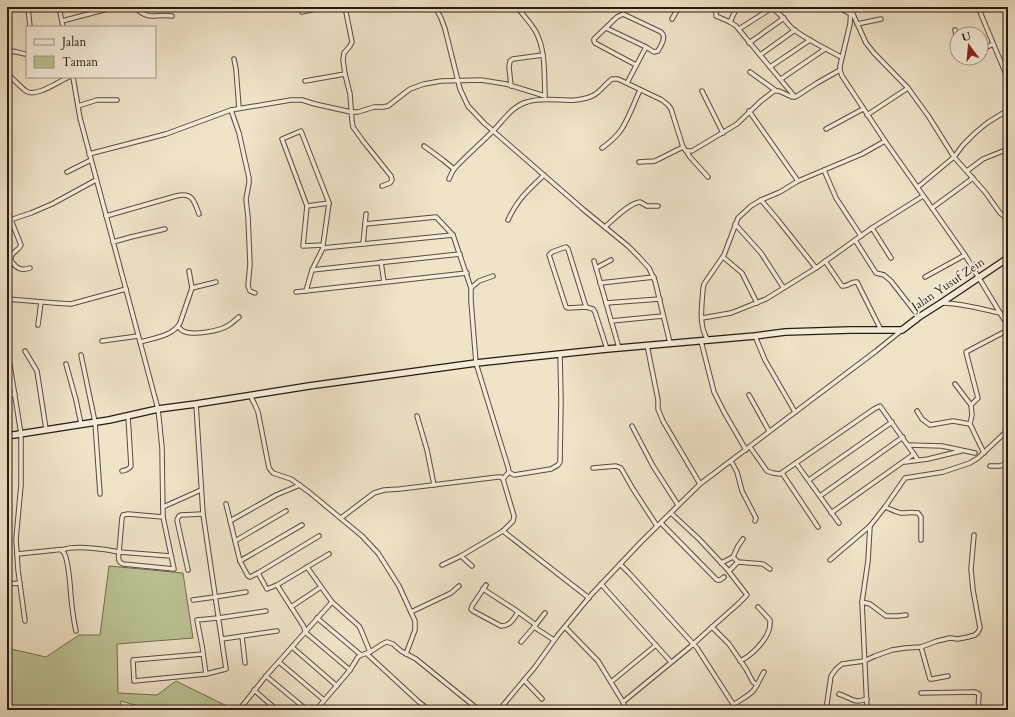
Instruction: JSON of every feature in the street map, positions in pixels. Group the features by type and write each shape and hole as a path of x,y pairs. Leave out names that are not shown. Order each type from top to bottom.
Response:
{"street":[{"path":"28,7 30,26"},
{"path":"59,7 63,26"},
{"path":"62,22 115,7"},
{"path":"135,7 146,16 172,16"},
{"path":"302,12 323,7"},
{"path":"345,7 352,42 343,56 345,74 350,94 353,127 391,176 392,180 390,183 382,186"},
{"path":"435,7 445,29 457,81 464,100 468,106 484,123 639,256 650,268 660,299 670,343"},
{"path":"517,7 530,24 541,43 545,97"},
{"path":"672,19 679,7"},
{"path":"719,7 716,15 730,22 738,29 795,96"},
{"path":"730,22 737,7"},
{"path":"837,7 851,14"},
{"path":"978,7 1008,79"},
{"path":"738,29 770,8 784,18 795,30 841,57"},
{"path":"852,8 850,24 841,57 840,70 867,115 979,277 1000,314 1006,320 1008,326"},
{"path":"852,8 857,24 866,43 908,88 929,117 954,157 973,178 1000,213 1008,219"},
{"path":"606,28 646,47 652,52 657,52 664,38 664,34 623,14 617,17 594,39 594,43 636,65"},
{"path":"749,43 784,18"},
{"path":"857,24 881,19"},
{"path":"760,55 795,30"},
{"path":"770,67 810,40"},
{"path":"989,46 993,44"},
{"path":"627,83 646,47"},
{"path":"781,79 825,49"},
{"path":"7,53 10,51 25,54"},
{"path":"511,86 509,67 510,61 513,59 543,55"},
{"path":"234,59 239,108"},
{"path":"750,72 775,90 789,96 795,96 840,70"},
{"path":"7,74 26,91 32,92 39,92 67,78"},
{"path":"305,81 345,74"},
{"path":"73,78 80,118 89,154 158,409 162,448 163,517 174,569 123,564 119,562 123,515 128,514 163,517"},
{"path":"89,154 166,134 231,110 283,101 297,100 351,112 362,111 376,106 385,107 416,86 441,82 481,80 506,84 545,97 564,100 581,99 590,97 598,92 612,79 618,79 662,100 668,105 671,109 684,150 708,177"},
{"path":"867,115 908,88"},
{"path":"602,148 612,140 622,128 640,90"},
{"path":"687,152 692,151 737,124 749,111 775,90"},
{"path":"702,91 723,133"},
{"path":"449,179 454,169 517,106 545,97"},
{"path":"78,106 97,100 116,100"},
{"path":"826,129 863,109"},
{"path":"231,110 239,134 249,178 246,199 250,264 248,286 250,291 255,293"},
{"path":"918,187 954,157 975,133 987,123 1008,110"},
{"path":"749,111 798,181"},
{"path":"306,291 312,270 323,246 329,203 301,131 282,139 307,206 303,246 323,246 363,244 453,234"},
{"path":"708,340 703,331 702,318 704,284 723,257 738,218 751,206 761,200 780,192 798,181 862,154 885,141"},
{"path":"424,146 454,169"},
{"path":"639,162 655,161 683,147"},
{"path":"967,171 983,159 1008,149"},
{"path":"67,172 91,160"},
{"path":"824,170 836,198 860,236"},
{"path":"508,220 513,208 521,198 544,175"},
{"path":"932,208 973,178"},
{"path":"30,268 23,270 18,268 12,262 12,254 21,246 9,220 52,204 96,180"},
{"path":"106,216 182,194 186,194 191,197 199,214"},
{"path":"702,318 731,313 757,303 774,294 816,268 860,236 923,196"},
{"path":"761,200 816,268"},
{"path":"605,227 635,202 642,202 647,206 658,206"},
{"path":"307,206 329,203"},
{"path":"363,244 366,214"},
{"path":"365,224 436,217 453,234 471,288 476,362 508,467 508,472 503,479"},
{"path":"735,224 760,253 783,288"},
{"path":"872,228 891,258"},
{"path":"113,242 131,236 165,229"},
{"path":"855,240 876,273 884,275 891,281 919,317"},
{"path":"586,306 568,249 566,247 550,253 549,256 566,306 568,308 586,306 593,309 606,349"},
{"path":"312,270 460,254"},
{"path":"925,277 965,256"},
{"path":"723,257 742,273 757,303"},
{"name":"Jalan Yusuf Zein","path":"902,330 919,317 1008,258"},
{"path":"596,268 611,260"},
{"path":"594,261 619,348"},
{"path":"825,261 842,286 855,281 858,282 881,330"},
{"path":"381,262 384,282"},
{"path":"140,342 170,333 178,327 192,288 189,271"},
{"path":"296,292 466,273"},
{"path":"471,288 479,281 493,276"},
{"path":"600,283 654,277"},
{"path":"192,288 216,282"},
{"path":"7,299 71,304 126,289"},
{"path":"606,304 660,299"},
{"path":"38,325 41,302"},
{"path":"941,303 975,306 1000,314"},
{"path":"611,322 663,316"},
{"path":"178,327 183,331 188,332 213,332 229,326 239,317"},
{"path":"7,436 95,422 158,409 372,376 476,362 785,332 902,330"},
{"path":"499,710 535,668 554,640 601,584 700,484 902,330"},
{"path":"971,405 978,398 966,352 1008,330"},
{"path":"102,341 138,336"},
{"path":"755,336 765,360 795,412"},
{"path":"701,341 714,392 724,412 748,448 767,471 780,474 782,473 880,406 918,460"},
{"path":"647,345 659,413 700,484"},
{"path":"25,351 36,371 46,429"},
{"path":"508,472 514,474 551,469 560,462 562,400 560,354"},
{"path":"81,355 95,422 100,494"},
{"path":"7,356 12,374 21,434 21,485 16,539 25,621"},
{"path":"66,364 81,424"},
{"path":"7,376 12,374"},
{"path":"955,384 971,405 972,415 970,424 984,453"},
{"path":"7,396 15,394"},
{"path":"250,395 258,412 269,468 277,475 292,479 362,536 378,553 398,586 415,621 415,630 406,654"},
{"path":"749,395 769,431"},
{"path":"196,404 203,514 226,669 206,674 134,681 133,660 203,654"},
{"path":"917,411 924,421 930,425 953,421 970,424"},
{"path":"122,471 127,470 131,466 128,416"},
{"path":"417,416 427,450 434,485"},
{"path":"809,480 892,422"},
{"path":"632,426 653,466 678,505"},
{"path":"830,560 870,526 905,478 944,472 970,462 984,453 1008,430"},
{"path":"820,496 903,437"},
{"path":"908,445 942,446 975,453"},
{"path":"904,462 928,459 962,450"},
{"path":"832,513 914,454"},
{"path":"731,461 737,472 742,491 756,518 755,521"},
{"path":"796,462 839,523"},
{"path":"990,466 1000,466 1008,463"},
{"path":"593,468 616,466 621,468 657,526"},
{"path":"782,473 818,528"},
{"path":"341,518 378,491 498,477 503,479"},
{"path":"442,565 461,556 503,531 513,521 514,516 503,479"},
{"path":"230,521 276,495 300,485"},
{"path":"163,507 201,490"},
{"path":"226,504 240,561 248,576 251,577 319,536"},
{"path":"885,507 901,513 918,513 921,517 921,540"},
{"path":"235,541 286,511"},
{"path":"623,702 693,644 737,606 747,595 729,571 700,539 670,513"},
{"path":"188,570 177,520 181,515 203,514"},
{"path":"661,522 717,580 724,577"},
{"path":"240,561 302,525"},
{"path":"867,710 862,602 868,561 870,526"},
{"path":"503,531 589,598"},
{"path":"826,710 831,676 842,664 864,661 892,650 921,648 937,641 950,638 958,639 968,637 975,635 978,632 980,628 971,569 974,535"},
{"path":"721,563 733,557 738,546 744,539"},
{"path":"17,554 79,548 171,556"},
{"path":"62,550 66,557 76,631"},
{"path":"258,573 267,589 277,585 329,554"},
{"path":"461,556 472,566"},
{"path":"733,557 738,562 763,564 770,569"},
{"path":"729,571 738,562"},
{"path":"620,564 693,644 733,704"},
{"path":"307,567 332,602 359,626 368,653 429,710"},
{"path":"7,584 20,583"},
{"path":"601,584 671,662"},
{"path":"277,585 304,627 305,632 350,670"},
{"path":"486,585 472,606 472,612 501,626 510,624 518,612"},
{"path":"411,612 451,593 458,586"},
{"path":"291,607 321,587"},
{"path":"483,589 518,612 554,640"},
{"path":"193,600 246,592"},
{"path":"239,710 266,676 332,602"},
{"path":"862,602 870,604 886,616 906,615"},
{"path":"740,661 755,651 769,630 770,620 758,607"},
{"path":"206,674 197,620 266,611"},
{"path":"521,642 545,612"},
{"path":"317,618 361,655"},
{"path":"565,627 598,661 623,702 626,710"},
{"path":"712,627 729,644 757,685"},
{"path":"222,639 277,631"},
{"path":"242,636 245,663"},
{"path":"316,710 350,670 358,657 387,642 393,644 406,654 416,659 478,710"},
{"path":"611,682 656,646"},
{"path":"292,647 337,686"},
{"path":"921,648 930,679 932,680 948,676"},
{"path":"279,662 324,700"},
{"path":"727,710 733,704 754,690 764,672"},
{"path":"266,676 307,710"},
{"path":"524,680 542,699"},
{"path":"254,690 277,710"},
{"path":"921,693 974,692 978,694 978,709"},
{"path":"839,694 856,702 861,702 867,699"},
{"path":"242,706 246,710"},
{"path":"940,710 1008,708"}],"green space":[{"path":"109,566 183,573 193,638 117,644 118,693 157,695 176,681 233,710 153,710 121,701 119,710 7,710 7,648 46,657 79,635 100,635"}]}
